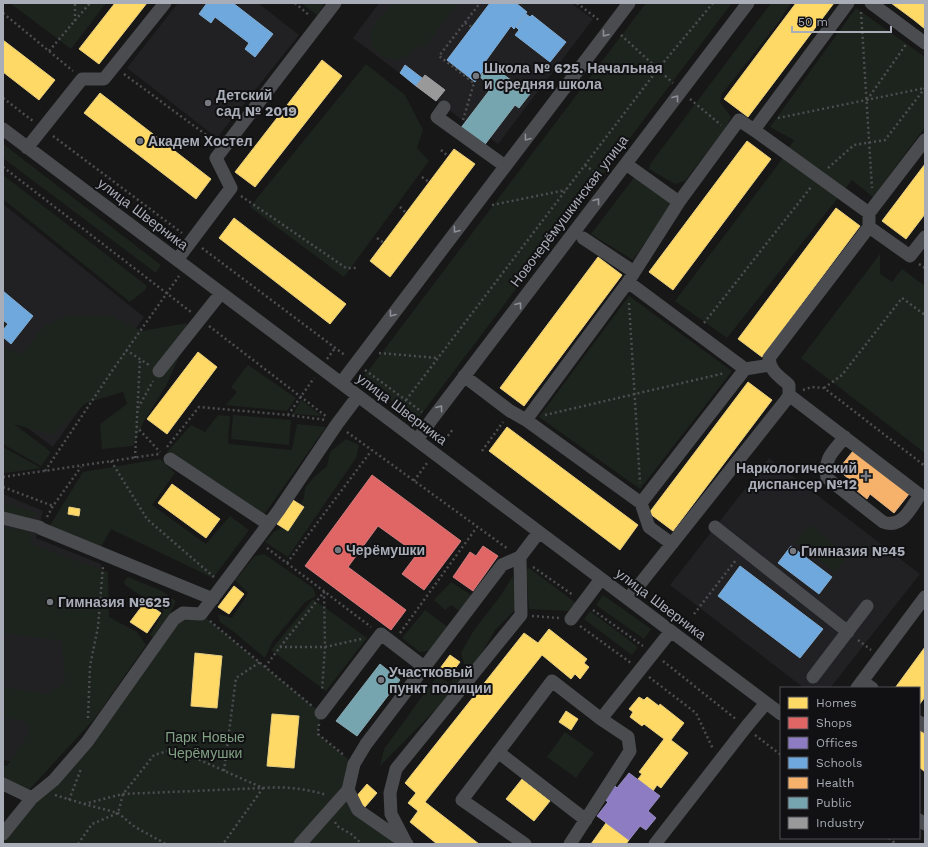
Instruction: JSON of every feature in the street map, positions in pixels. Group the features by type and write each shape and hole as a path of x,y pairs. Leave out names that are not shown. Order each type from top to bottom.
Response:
{"street":[{"path":"27,148 82,79 104,79 165,3"},
{"path":"177,260 231,188 216,158 335,3"},
{"path":"340,382 629,3"},
{"name":"Новочерёмушкинская улица","path":"417,440 748,3"},
{"path":"757,126 848,3"},
{"path":"866,7 913,34 925,43"},
{"path":"444,107 437,117 505,166"},
{"path":"526,420 631,277 679,202 739,120 757,126 819,177 871,210"},
{"name":"улица Шверника","path":"3,129 780,713"},
{"path":"628,599 786,400 789,395 788,385 774,372 770,365 769,358 869,227 871,210 925,140"},
{"path":"626,164 679,202"},
{"path":"869,227 910,256 925,237"},
{"path":"583,238 696,332 745,368 770,365"},
{"path":"159,371 221,293"},
{"path":"641,503 745,368"},
{"path":"464,376 510,412 526,420 641,503 649,527 672,544"},
{"path":"789,395 845,437 920,496 900,522 890,524 883,522 827,478 825,468 827,460 845,437"},
{"path":"3,834 32,798 54,780 87,742 174,619 183,613 201,614 257,540 358,396"},
{"path":"166,456 268,524"},
{"path":"3,518 39,527 42,530 213,599"},
{"path":"715,528 848,632"},
{"path":"300,844 344,795 354,764 366,744 502,565 520,557 540,532"},
{"path":"406,844 391,814 390,793 396,769 521,615 520,557"},
{"path":"571,619 601,579"},
{"path":"864,686 880,658 925,597"},
{"path":"813,676 867,606"},
{"path":"601,719 671,631"},
{"path":"321,713 380,634 424,667"},
{"path":"525,844 462,800 552,681 601,719 628,737 630,751 570,844"},
{"path":"655,844 766,703"},
{"path":"498,752 586,820"},
{"path":"3,784 32,798"},
{"path":"344,795 358,810 406,844"}],"path":[{"path":"74,21 75,3"},
{"path":"49,52 90,3"},
{"path":"295,3 309,14 316,27"},
{"path":"463,121 474,83 439,56 480,3"},
{"path":"577,3 599,20 611,27 674,83"},
{"path":"406,400 658,69 713,3"},
{"path":"866,7 867,100 870,142 871,210"},
{"path":"3,13 82,79"},
{"path":"465,23 472,27"},
{"path":"867,100 913,34"},
{"path":"114,66 223,148"},
{"path":"757,126 925,88"},
{"path":"696,332 819,177 854,145 885,140 925,88"},
{"path":"3,98 355,363 432,419"},
{"path":"689,99 730,132"},
{"path":"441,150 448,156"},
{"path":"3,166 333,421 288,415 199,407 166,456"},
{"path":"422,176 430,182"},
{"path":"231,188 346,268 358,268"},
{"path":"479,199 488,206 566,190"},
{"path":"400,207 406,213"},
{"path":"377,238 384,242"},
{"path":"631,277 641,503"},
{"path":"45,471 166,292"},
{"path":"824,388 842,375 902,298 925,315"},
{"path":"126,350 159,371 137,410"},
{"path":"374,353 438,358"},
{"path":"135,458 140,358"},
{"path":"526,420 745,368"},
{"path":"789,395 812,387 824,388 925,466"},
{"path":"288,415 301,396"},
{"path":"482,450 510,412"},
{"path":"337,424 477,527 653,653 780,754"},
{"path":"136,426 166,456"},
{"path":"414,480 453,429"},
{"path":"287,563 372,450"},
{"path":"3,476 135,458 166,456"},
{"path":"111,461 147,519 219,581"},
{"path":"42,530 53,506 81,466"},
{"path":"3,487 53,506"},
{"path":"392,643 477,527"},
{"path":"257,540 380,634"},
{"path":"694,614 744,550"},
{"path":"88,725 90,666 98,627 104,554"},
{"path":"322,683 325,647 324,592"},
{"path":"265,667 324,592"},
{"path":"201,614 321,713 318,734 354,764"},
{"path":"848,632 880,658"},
{"path":"280,648 325,647 380,634"},
{"path":"224,771 236,678 260,662"},
{"path":"78,844 92,824 118,812 123,794 154,755 175,749 263,788"},
{"path":"68,800 83,766"},
{"path":"84,804 123,794 279,787 344,795"},
{"path":"223,844 263,788"},
{"path":"55,795 68,800 118,812 135,827 166,844"},
{"path":"330,810 337,826 351,834 362,844"}],"shaded area":[{"name":"Детский сад № 2019","path":"178,3 258,3 299,35 217,138 127,68"},
{"name":"Школа № 625. Начальная и средняя школа","path":"379,3 571,3 593,19 498,144 490,138 483,147 465,122 353,38"},
{"path":"3,204 144,317 53,447 3,410"},
{"name":"Гимназия №45","path":"769,458 920,574 831,687 803,687 670,585"},
{"name":"Гимназия №625","path":"3,494 43,511 36,538 101,564 94,640 25,764 3,760"}],"green space":[{"path":"10,3 106,3 71,49"},
{"path":"301,3 325,3 317,15"},
{"path":"393,3 458,3 424,48 418,44 407,56 396,60 383,57 378,54 371,43 372,30 381,16"},
{"path":"646,3 732,3 417,420 362,379"},
{"path":"771,3 791,3 778,23 722,94 720,102 731,117 725,129 685,181 675,184 649,169 651,163"},
{"path":"856,8 925,57 925,127 873,197 852,180 727,338 675,301 780,162 794,140 770,127"},
{"path":"366,64 405,95 423,130 417,148 429,161 344,277 250,207"},
{"path":"3,144 161,265 156,273 3,158"},
{"path":"3,175 147,286 145,290 130,302 3,199"},
{"path":"636,175 673,203 633,260 591,234"},
{"path":"880,254 880,274 892,282 902,269 925,286 925,453 801,358"},
{"path":"629,296 732,371 640,489 539,417"},
{"path":"69,315 111,316 142,331 187,323 183,348 166,386 144,421 133,446 102,449 100,424 127,404 123,392 86,403 52,435 14,424 51,452 41,466 3,444 3,348 22,354 43,327"},
{"path":"248,365 296,398 287,411 226,405 237,392 231,387"},
{"path":"301,400 322,416 293,414"},
{"path":"218,415 230,416 229,444 292,450 297,424 326,427 263,516 167,452 191,425 205,432"},
{"path":"233,415 291,420 289,445 231,439"},
{"path":"346,439 359,445 356,458 288,557 265,542 274,532 287,525 304,498 305,488 313,478 327,466 330,452"},
{"path":"3,447 41,468 5,473 3,471"},
{"path":"160,459 175,473 152,505 206,544 230,516 249,530 213,578 111,529 101,547 49,527 83,472"},
{"path":"3,502 37,513 33,519 3,512"},
{"path":"810,525 849,556 835,573 796,542"},
{"name":"Гимназия №625","path":"3,528 28,530 33,545 108,572 109,617 137,632 146,645 96,717 28,791 3,777 3,766 7,766 30,731 25,721 3,718 3,687 47,694 65,683 62,641 3,633"},
{"path":"264,554 313,588 316,596 305,602 272,642 265,658 220,622 218,614 232,618 248,593 235,580 255,556"},
{"path":"529,568 576,603 568,611 529,609 526,570"},
{"path":"513,576 517,608 495,630 476,663 439,706 380,766 384,749 437,676 449,683 465,667 461,653 474,630 499,598"},
{"path":"128,577 162,591 176,601 170,613 153,637 150,635 164,611 125,585 124,581"},
{"path":"451,582 471,595 461,612 451,605 445,610 434,600"},
{"path":"603,595 651,629 644,639 596,605"},
{"path":"313,599 367,638 326,691 271,650"},
{"path":"425,610 449,628 432,650 420,652 402,638"},
{"path":"590,611 638,647 632,655 584,619"},
{"name":"Парк Новые Черёмушки","path":"201,614 321,713 318,734 354,764 348,790 358,810 407,844 3,844 3,834 43,790 174,619"},
{"path":"565,732 594,753 576,778 547,757"}],"building: Homes":[{"path":"115,3 147,3 99,64 79,49"},
{"path":"796,3 834,3 748,117 724,99"},
{"path":"891,3 925,3 925,29 914,20"},
{"path":"3,40 55,80 39,100 3,72"},
{"path":"322,60 342,76 255,187 235,172"},
{"path":"100,93 211,179 196,199 84,113"},
{"path":"747,141 771,159 673,290 649,272"},
{"path":"454,149 475,164 390,277 370,261"},
{"path":"925,164 925,214 906,239 882,221"},
{"path":"836,208 860,226 762,357 738,339"},
{"path":"234,218 346,304 330,324 219,238"},
{"path":"598,257 622,275 524,406 500,388"},
{"path":"198,352 217,367 167,434 147,419"},
{"path":"748,382 772,400 673,531 649,513"},
{"path":"507,427 638,525 620,550 489,451"},
{"path":"172,484 220,519 206,538 158,503"},
{"path":"293,500 304,507 288,531 277,524"},
{"path":"69,507 80,509 79,516 68,514"},
{"path":"234,586 244,594 229,614 218,607"},
{"path":"145,602 161,613 147,633 130,622"},
{"path":"549,629 587,659 584,663 589,667 580,679 575,674 571,679 542,655 425,802 479,844 437,844 410,822 418,811 408,803 416,793 405,783 524,633 538,643"},
{"path":"925,647 925,697 920,704 920,687 896,687"},
{"path":"195,653 222,656 217,708 191,706"},
{"path":"450,655 460,662 448,678 438,671"},
{"path":"639,697 644,700 647,697 659,706 660,704 684,723 671,740 688,753 661,788 657,785 653,791 638,779 642,774 639,772 664,739 644,724 642,726 630,717 633,712 629,709"},
{"path":"566,711 578,719 571,730 559,722"},
{"path":"272,714 299,716 294,768 267,766"},
{"path":"920,731 925,734 925,772 920,768"},
{"path":"522,779 550,801 534,821 506,799"},
{"path":"367,784 377,793 365,807 355,798"},
{"path":"606,823 629,840 626,844 591,844"}],"building: Shops":[{"name":"Черёмушки","path":"372,475 461,541 424,590 402,574 417,554 378,526 348,567 406,610 391,630 305,566"},
{"path":"483,546 498,556 473,591 453,577 470,552 476,556"}],"building: Offices":[{"path":"629,773 660,796 648,811 656,818 646,830 640,826 629,840 597,816 608,802 601,797 612,783 617,788"}],"building: Schools":[{"path":"207,3 233,3 273,34 255,57 245,49 249,43 215,17 211,23 199,14"},
{"path":"490,3 516,3 527,12 514,29 511,26 485,62 488,64 475,82 447,60"},
{"path":"526,14 530,17 532,15 566,42 550,62 515,35 519,30 516,27"},
{"path":"405,65 422,78 416,86 400,73"},
{"path":"3,291 33,316 11,344 3,337 3,330 8,324 3,320"},
{"path":"791,546 832,577 819,594 778,563"},
{"path":"740,566 823,629 800,658 718,596"}],"building: Health":[{"name":"Наркологический диспансер №12","path":"853,451 909,494 894,513 870,494 867,499 851,486 854,483 838,470"}],"building: Public":[{"path":"489,64 530,94 519,108 515,105 483,147 460,129 492,87 480,77"},
{"path":"380,664 400,680 357,736 336,721"}],"building: Industry":[{"path":"425,75 445,90 436,101 416,86"}],"place":[{"name":"Школа № 625. Начальная и средняя школа","path":"476,76"},
{"name":"Детский сад № 2019","path":"208,103"},
{"name":"Академ Хостел","path":"140,141"},
{"name":"Наркологический диспансер №12","path":"866,476"},
{"name":"Черёмушки","path":"338,550"},
{"name":"Гимназия №45","path":"793,551"},
{"name":"Гимназия №625","path":"50,602"},
{"name":"Участковый пункт полиции","path":"381,680"}]}
